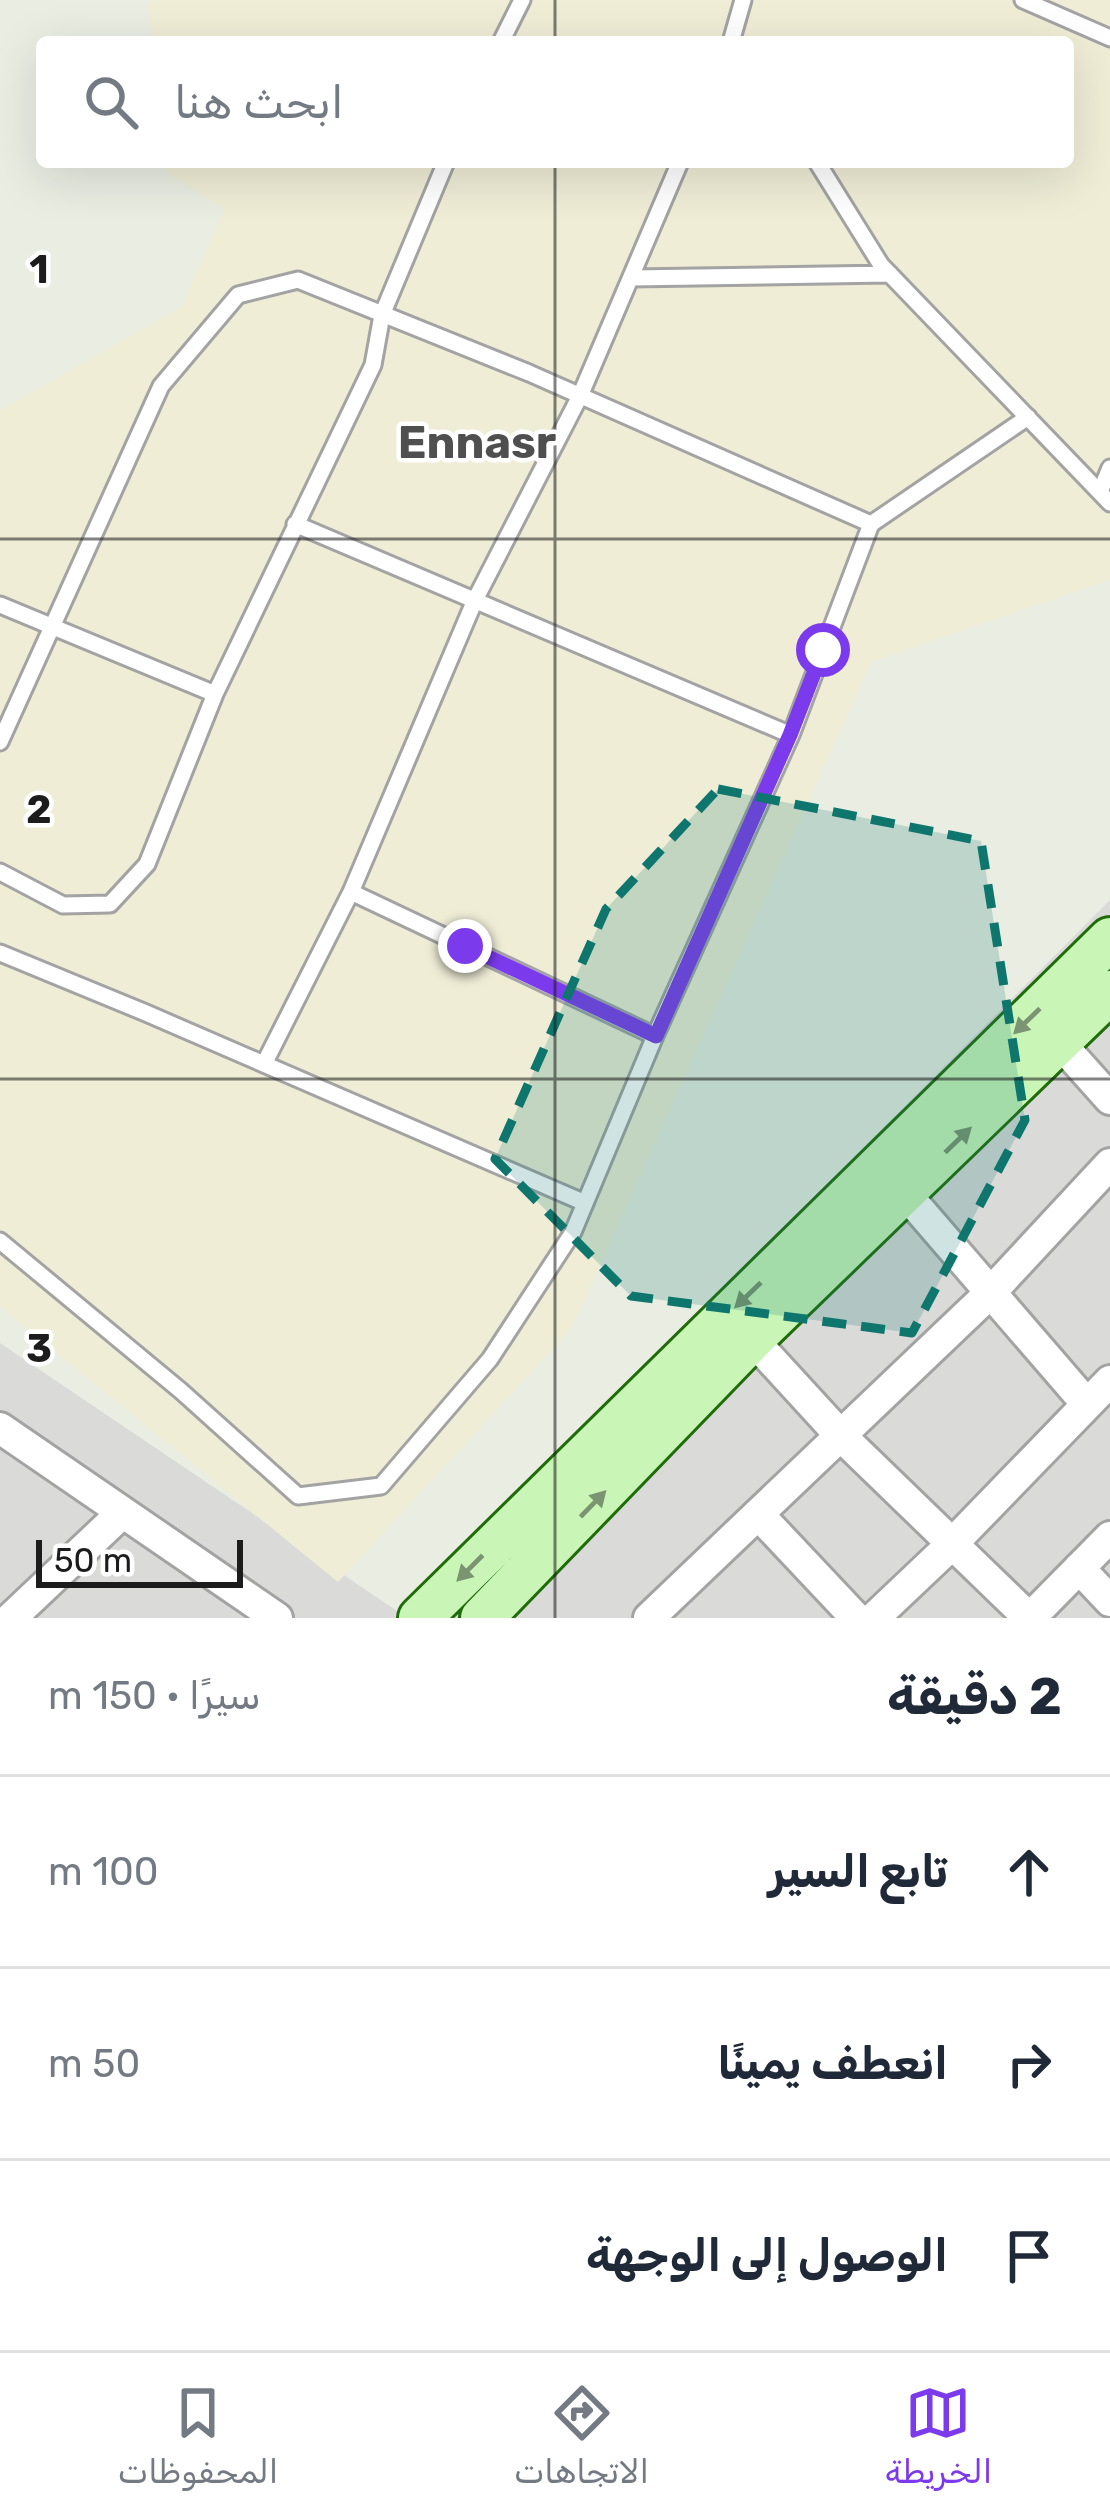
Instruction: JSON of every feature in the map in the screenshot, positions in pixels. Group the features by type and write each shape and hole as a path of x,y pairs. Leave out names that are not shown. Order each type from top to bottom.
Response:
{"street":[{"path":"420,1618 1110,939"},
{"path":"501,1612 752,1339 1110,992"},
{"path":"1059,1042 1110,1099"},
{"path":"669,1611 758,1514 990,1293 1110,1165"},
{"path":"874,1618 1101,1394 990,1293 904,1192"},
{"path":"752,1339 841,1436 1029,1618 1110,1538"},
{"path":"0,1428 277,1618"},
{"path":"11,1618 122,1513"},
{"path":"758,1514 856,1618"},
{"path":"1079,1568 1110,1601"}],"lane":[{"path":"504,36 522,0"},
{"path":"737,36 743,0"},
{"path":"1023,0 1110,38"},
{"path":"0,872 63,905 110,904 147,864 215,694 373,365 382,314 443,168"},
{"path":"264,1064 351,892 475,600 580,396 678,168"},
{"path":"821,168 881,265 1105,498"},
{"path":"632,278 890,274"},
{"path":"0,742 161,386 238,295 298,280 872,524"},
{"path":"0,1240 182,1390 298,1496 382,1486 490,1359 573,1232 790,735 872,524 1028,417"},
{"path":"1105,498 1110,468"},
{"path":"295,524 790,735"},
{"path":"0,605 215,694"},
{"path":"351,892 656,1036"},
{"path":"0,953 585,1203"}],"highlighted area":[{"path":"718,789 981,841 1025,1120 912,1333 631,1296 495,1159 606,909"}],"shaded area":[{"path":"151,0 1110,0 1110,580 871,662 571,1329 338,1582 0,1307 0,410 181,307 224,209 166,168 1074,168 1074,36 151,36"},
{"path":"1110,900 1110,1618 0,1618 0,1343 400,1613"}],"district":[{"name":"Ennasr","path":"477,442"}],"route":[{"path":"465,946 656,1036 823,650"}]}
